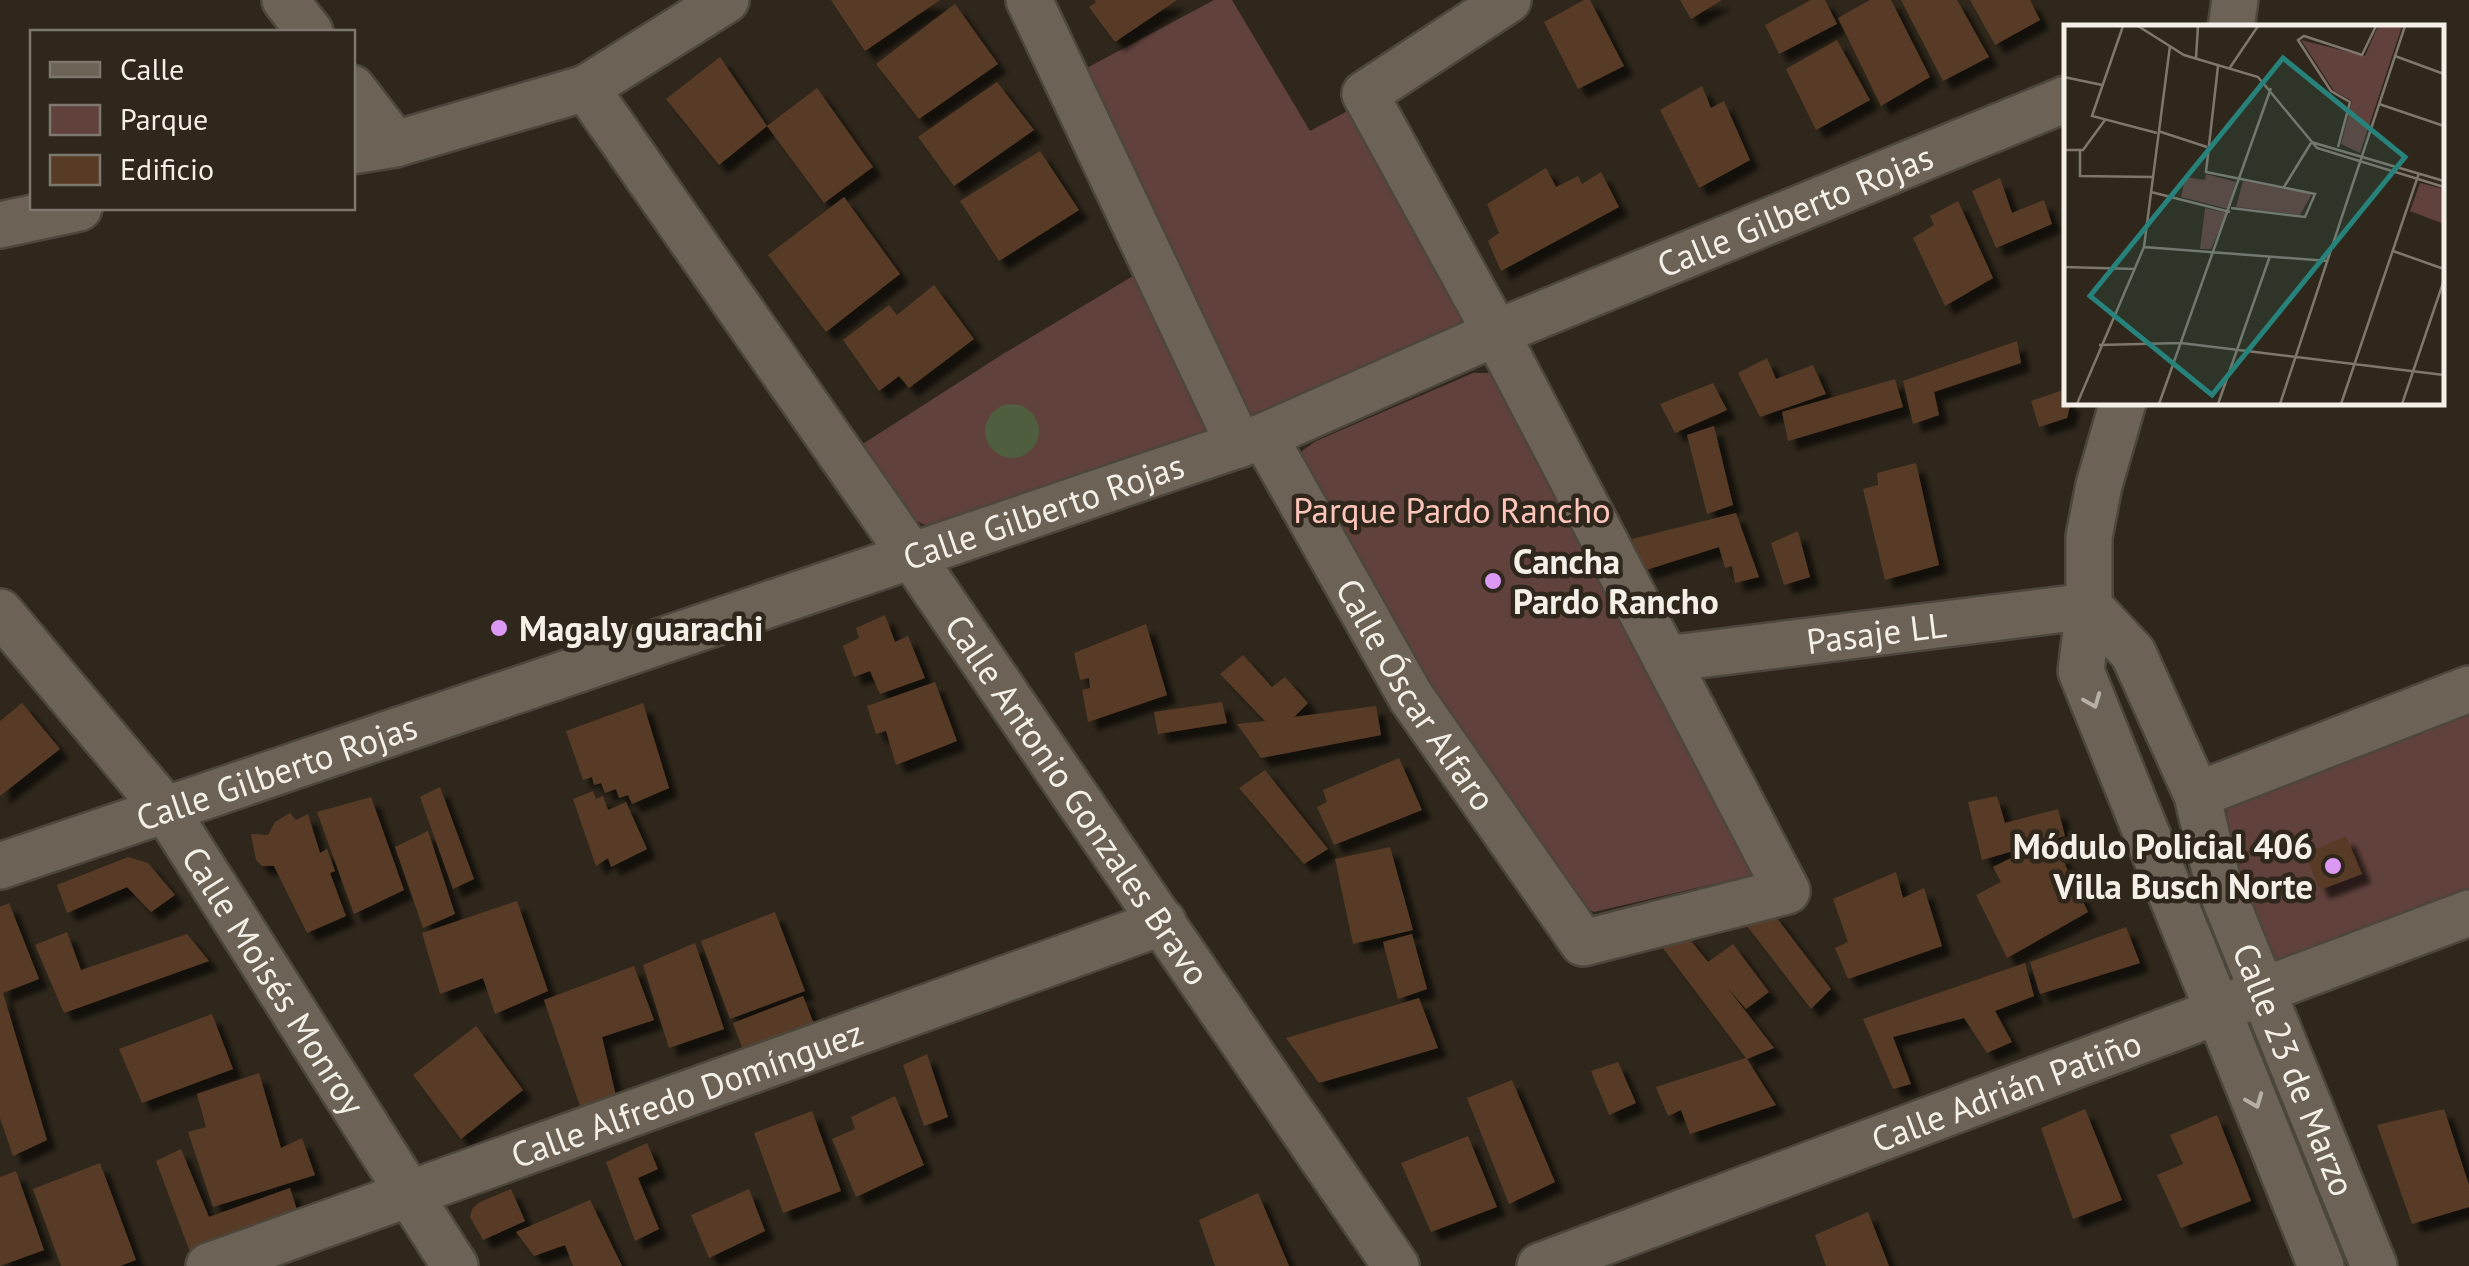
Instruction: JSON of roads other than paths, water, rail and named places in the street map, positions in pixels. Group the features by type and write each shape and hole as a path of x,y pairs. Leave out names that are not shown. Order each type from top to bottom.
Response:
{"street":[{"path":"286,0 308,30"},
{"path":"355,96 374,148 586,88 726,0"},
{"name":"Calle Óscar Alfaro","path":"1030,0 1251,440 1411,696 1583,943 1787,890 1666,659"},
{"path":"1508,0 1365,94 1496,332 1666,659"},
{"path":"2231,25 2235,0"},
{"name":"Calle Antonio Gonzales Bravo","path":"586,88 913,558 1396,1266"},
{"name":"Calle Gilberto Rojas","path":"0,866 1251,440 1496,332 2064,100"},
{"path":"0,225 70,210"},
{"name":"Calle 23 de Marzo","path":"2122,405 2089,537 2089,606 2082,671 2321,1266"},
{"name":"Pasaje LL","path":"1666,659 2089,606"},
{"name":"Calle 23 de Marzo","path":"2089,606 2133,653 2197,794 2217,879 2374,1266"},
{"name":"Calle Moisés Monroy","path":"0,612 166,810 455,1266"},
{"path":"2197,794 2469,689"},
{"name":"Calle Adrián Patiño","path":"1540,1266 2219,1011 2469,912"},
{"name":"Calle Alfredo Domínguez","path":"208,1266 1163,922"}],"place":[{"name":"Cancha Pardo Rancho","path":"1493,581"},
{"name":"Magaly guarachi","path":"499,628"},
{"name":"Módulo Policial 406 Villa Busch Norte","path":"2333,866"}],"park label":[{"name":"Parque Pardo Rancho","path":"1452,510"}]}
